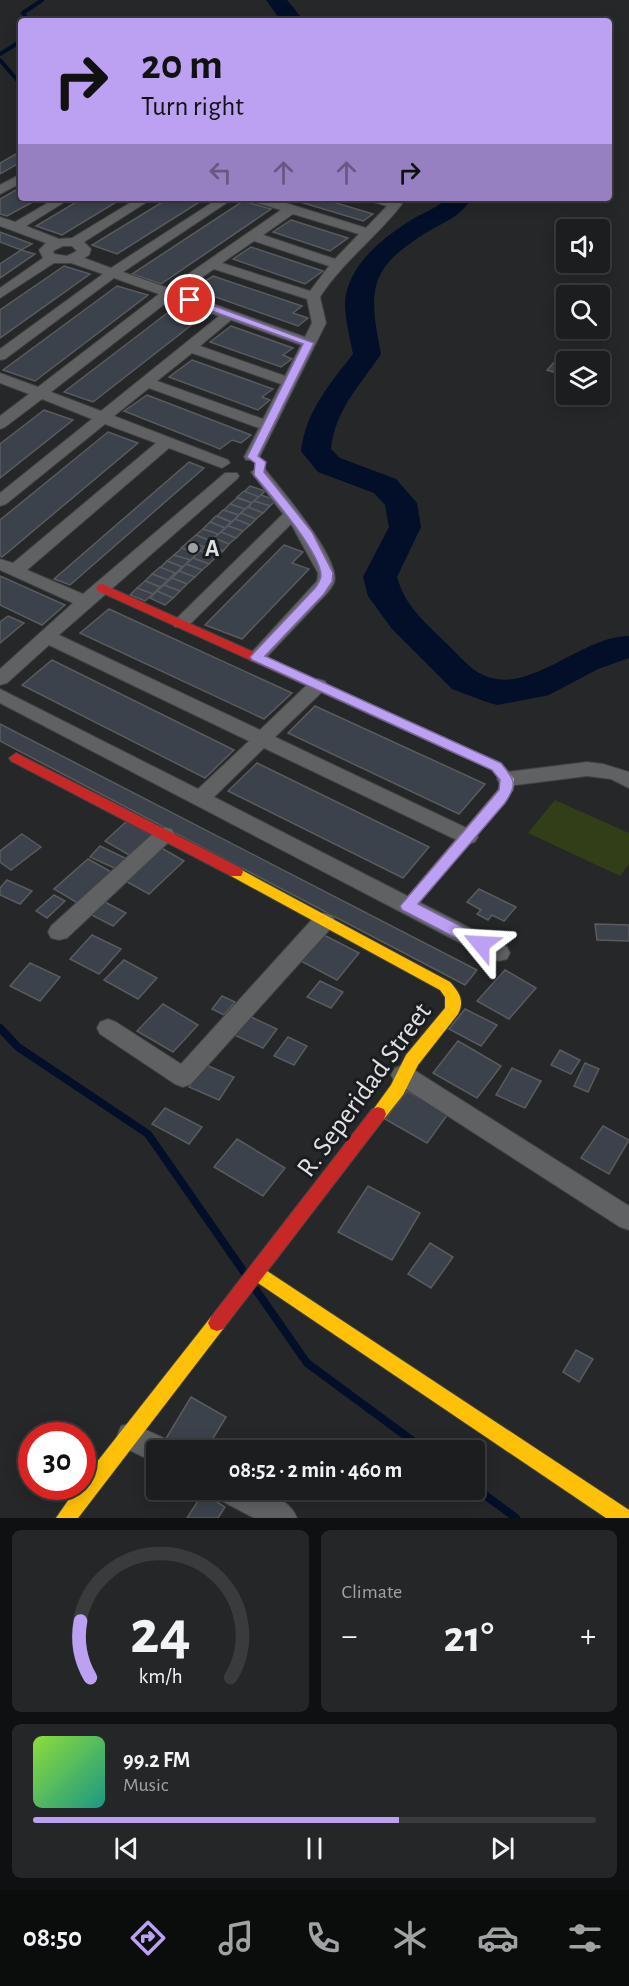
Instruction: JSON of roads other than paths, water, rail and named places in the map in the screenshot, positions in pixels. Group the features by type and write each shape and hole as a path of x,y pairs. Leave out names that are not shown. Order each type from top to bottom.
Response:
{"street":[{"path":"0,190 18,180"},
{"path":"16,227 60,201"},
{"path":"0,221 58,243 75,243 142,201"},
{"path":"0,356 113,273 223,201"},
{"path":"266,201 370,233"},
{"path":"313,297 338,264 396,204 386,201"},
{"path":"0,424 170,293 291,209"},
{"path":"253,236 338,264"},
{"path":"58,243 46,250 52,258 74,259 309,343"},
{"path":"74,259 82,254 84,249 75,243"},
{"path":"0,294 52,258"},
{"path":"212,264 313,297"},
{"path":"0,378 167,442 246,477 255,464 269,426 319,323 313,297"},
{"path":"0,501 230,314"},
{"path":"190,347 289,382"},
{"path":"147,382 269,426"},
{"path":"85,602 8,568 167,442"},
{"path":"0,679 102,588 227,470 235,456 255,464 306,532 327,573 326,582 256,657"},
{"path":"181,623 293,513"},
{"path":"102,588 496,766 507,779 506,790 500,800 408,906"},
{"path":"46,637 468,837"},
{"path":"200,799 318,685"},
{"path":"0,695 499,953"},
{"name":"R. Seperidad Street","path":"16,758 165,834 445,986 453,996 453,1010 412,1060 397,1090 258,1273 66,1518"},
{"path":"507,779 581,769 600,769 621,774 629,781"},
{"path":"59,932 165,834"},
{"path":"108,1028 183,1077 324,921"},
{"path":"403,1075 629,1220"},
{"path":"258,1273 623,1518"},
{"path":"131,1436 146,1444"},
{"path":"249,1500 283,1518"}],"waterway":[{"path":"26,18 23,13 42,0"},
{"path":"276,0 290,18"},
{"path":"0,54 18,43"},
{"path":"0,60 18,81"},
{"path":"456,201 448,210 399,240 379,258 364,279 359,303 367,354 329,405 318,433 316,451 329,465 385,486 401,503 405,527 380,577 385,596 404,621 465,681 497,693 536,687 586,661 623,647 629,647"},
{"path":"0,1028 18,1047 148,1134 244,1272"},
{"path":"256,1290 307,1363 411,1440"},
{"path":"485,1495 516,1518"}],"place":[{"name":"A","path":"193,548"}]}
